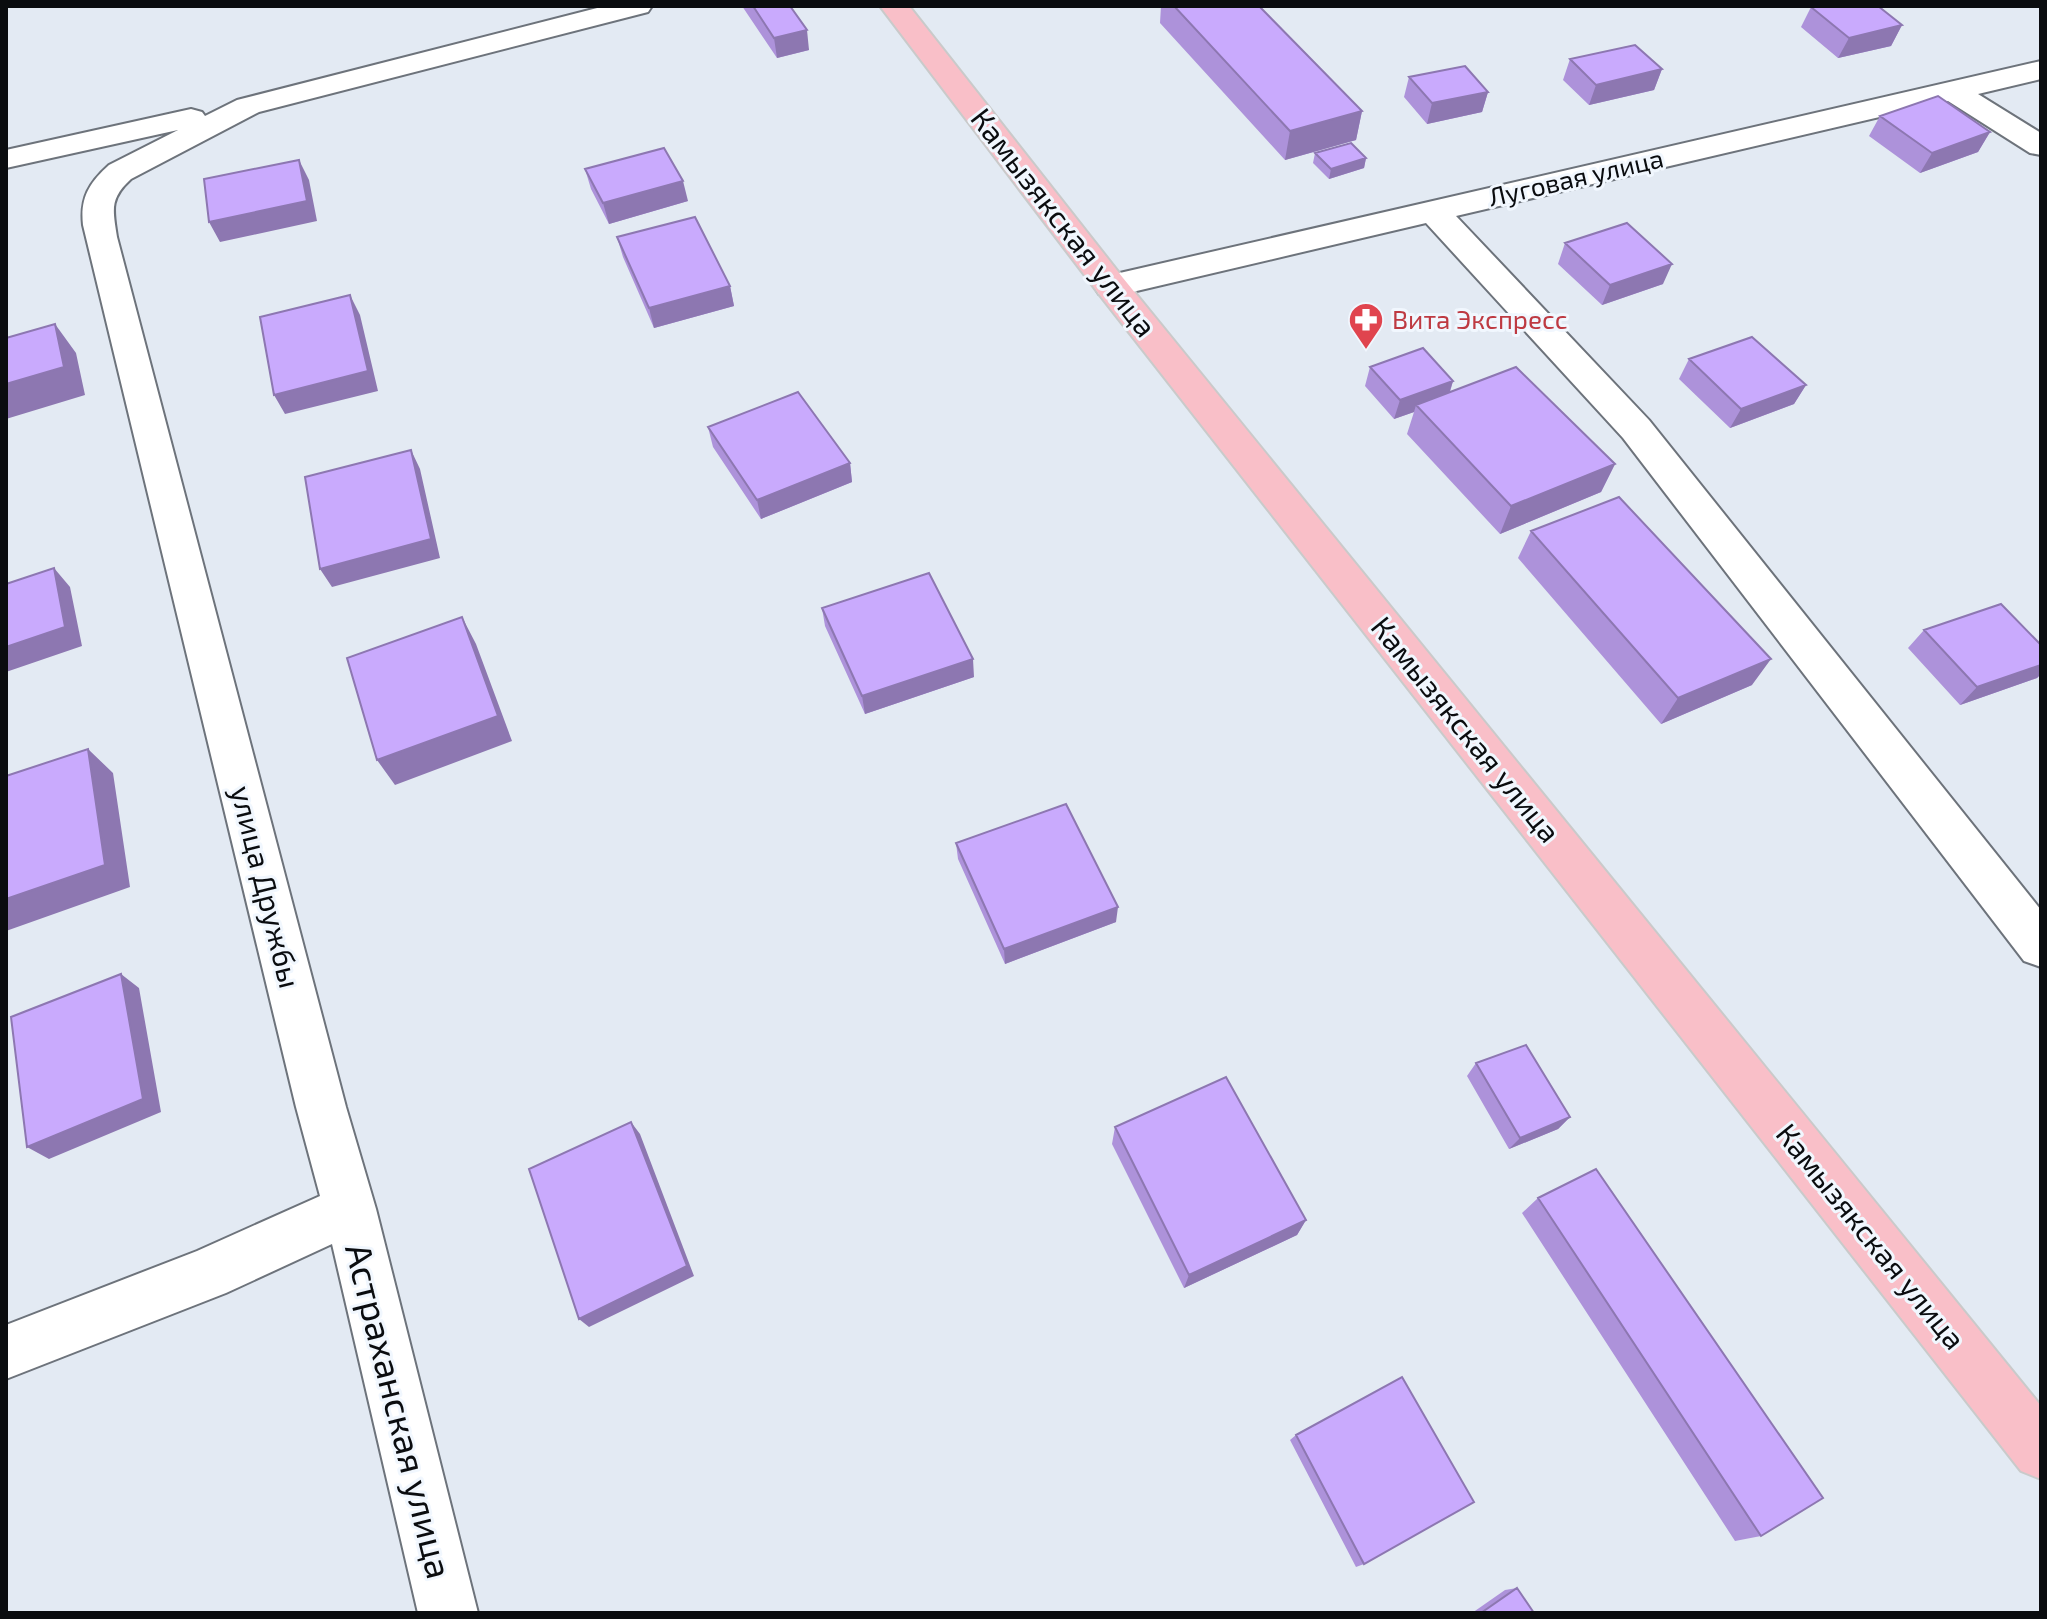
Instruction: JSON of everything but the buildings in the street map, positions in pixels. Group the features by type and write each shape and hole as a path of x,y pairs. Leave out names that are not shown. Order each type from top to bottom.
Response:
{"main road":[{"name":"Камызякская улица","path":"894,6 1111,286 2041,1451"}],"street":[{"path":"6,159 248,106 638,6"},
{"name":"Луговая улица","path":"1111,286 2041,70"},
{"path":"1953,91 2041,146"},
{"name":"улица Дружбы","path":"248,106 120,172 102,187 96,202 101,237 321,1107 350,1209"},
{"path":"1433,211 1636,429 2041,946"},
{"path":"6,1352 207,1274 350,1209"},
{"name":"Астраханская улица","path":"350,1209 448,1613"}],"place":[{"name":"Вита Экспресс","path":"1366,351"}]}
